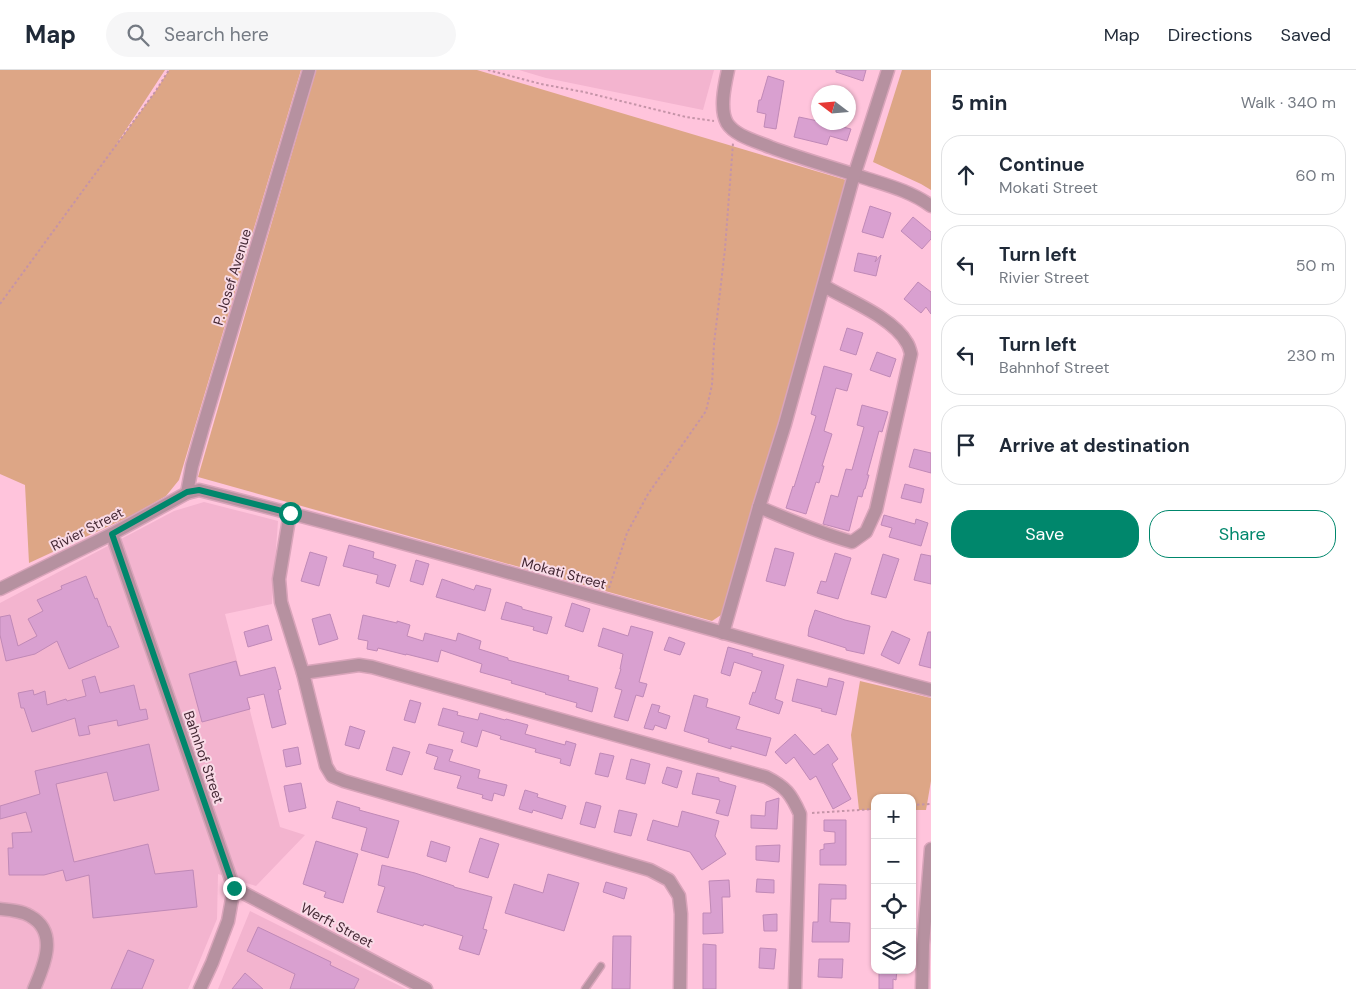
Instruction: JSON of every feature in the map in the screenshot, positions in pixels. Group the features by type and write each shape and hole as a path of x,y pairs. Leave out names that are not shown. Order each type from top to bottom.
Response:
{"street":[{"name":"P. Josef Avenue","path":"187,492 203,427 309,70"},
{"path":"728,70 723,107 731,126 750,139 788,154 903,190 931,206"},
{"path":"723,633 785,424 854,174 888,70"},
{"path":"759,507 796,523 852,542 866,532 876,510 911,354 908,343 898,330 886,320 824,286"},
{"name":"Mokati Street","path":"187,492 199,490 290,513 931,690"},
{"name":"Rivier Street","path":"0,589 112,534 187,492"},
{"path":"290,513 279,579 281,602 303,674 326,766 332,776 650,870 669,880 679,896 680,989"},
{"name":"Bahnhof Street","path":"112,534 234,888 228,921 200,989"},
{"path":"303,674 359,665 372,667 757,774 781,784 792,798 800,814 795,989"},
{"path":"922,989 923,945 931,849"},
{"name":"Werft Street","path":"234,888 426,989"},
{"path":"0,909 13,910 29,915 40,923 48,942 44,965 34,989"}],"lane":[{"path":"586,989 601,966"}],"path":[{"path":"0,304 155,92 169,70"},
{"path":"488,70 541,84 731,126 731,156 724,249 714,344 712,385 706,411 648,494 627,533 606,600"},
{"path":"916,806 931,804"},
{"path":"800,814 871,809"}],"shaded area":[{"path":"0,70 165,70 116,145 169,70 301,70 179,480 166,496 133,515 29,563 25,485 0,474"},
{"path":"316,70 477,70 846,180 724,613 712,621 198,477"},
{"path":"519,70 714,70 703,110 546,78"},
{"path":"902,70 931,70 931,190 873,162"},
{"path":"204,502 278,521 272,604 225,614 280,827 305,835 256,886 218,874 217,919 188,989 0,989 0,603 174,511"},
{"path":"860,681 931,698 931,781 926,810 916,810 916,794 871,794 871,810 859,810 851,735"},
{"path":"250,911 406,989 218,989"}],"building":[{"path":"836,70 866,70 863,81 836,72"},
{"path":"768,76 784,81 776,129 764,127 766,114 757,112 759,100 761,100"},
{"path":"799,117 811,120 811,130 851,130 847,141 830,136 827,145 794,137"},
{"path":"870,206 891,213 883,238 862,232"},
{"path":"913,217 931,232 931,239 922,249 901,231"},
{"path":"858,253 877,257 875,262 881,255 876,276 854,271"},
{"path":"918,282 931,292 931,314 926,307 921,313 904,299"},
{"path":"847,328 863,333 856,355 840,350"},
{"path":"877,352 896,359 890,377 870,370"},
{"path":"824,366 852,374 847,391 836,388 824,431 832,434 819,483 816,482 806,514 786,508 816,416 811,414"},
{"path":"862,405 888,412 882,432 879,431 865,489 862,497 858,496 849,531 823,524 831,495 838,497 846,469 852,470 864,427 857,425"},
{"path":"914,449 931,453 931,473 909,467"},
{"path":"905,484 924,489 921,503 901,498"},
{"path":"884,515 915,524 916,519 928,523 921,546 889,537 892,528 881,525"},
{"path":"349,545 374,552 373,558 396,565 389,587 376,583 378,575 343,566"},
{"path":"775,548 794,553 785,586 766,581"},
{"path":"310,552 327,557 319,586 301,581"},
{"path":"835,553 851,558 838,599 817,593 821,581 826,582"},
{"path":"883,554 899,559 886,598 871,594"},
{"path":"921,554 931,556 931,584 914,580"},
{"path":"416,560 429,564 423,585 410,581"},
{"path":"86,576 108,627 110,626 119,647 69,669 57,641 35,654 6,661 0,635 0,617 10,615 18,646 37,636 28,619 43,611 37,600 62,589 61,586"},
{"path":"442,579 474,590 476,585 491,589 485,611 436,597"},
{"path":"506,602 522,607 522,609 552,617 547,634 533,630 534,627 501,619"},
{"path":"572,603 590,609 583,632 565,626"},
{"path":"815,610 870,626 864,654 846,650 846,648 808,636"},
{"path":"330,614 338,639 319,645 312,619"},
{"path":"363,615 410,625 407,636 423,641 425,633 456,641 458,633 481,641 479,649 508,658 508,660 569,676 568,680 598,688 592,712 576,707 577,703 480,672 482,664 441,650 438,662 378,648 377,651 367,649 368,641 358,639"},
{"path":"268,625 272,640 248,647 244,632"},
{"path":"631,626 653,632 639,682 647,684 643,697 636,695 628,721 614,717 622,690 615,688 623,654 598,646 603,628 628,636"},
{"path":"892,631 910,639 899,664 881,655"},
{"path":"928,632 931,632 931,668 919,665"},
{"path":"669,637 685,643 680,655 664,650"},
{"path":"728,647 784,665 775,699 783,702 779,714 749,704 753,692 755,693 762,671 734,662 730,676 721,673"},
{"path":"236,661 240,676 275,667 281,689 278,690 286,724 272,728 264,694 247,698 250,709 202,722 189,674"},
{"path":"95,676 100,693 134,685 140,710 146,709 148,719 118,726 117,720 88,726 90,734 79,736 75,718 32,732 24,708 21,708 18,693 33,690 34,695 45,691 47,705 66,699 67,701 86,696 82,680"},
{"path":"829,678 844,682 836,715 792,701 797,679 827,687"},
{"path":"694,695 708,699 706,707 740,717 736,729 771,738 766,756 731,746 731,749 708,742 709,739 684,731"},
{"path":"410,700 421,703 415,723 404,720"},
{"path":"652,704 660,706 658,712 670,716 666,729 655,725 653,730 644,728"},
{"path":"443,708 458,712 457,715 478,720 480,713 506,719 528,725 525,734 565,745 566,741 576,744 570,766 560,763 561,759 535,752 536,749 500,739 501,736 482,730 477,747 461,742 464,732 438,725"},
{"path":"350,726 365,731 359,749 345,745"},
{"path":"795,734 814,755 828,744 838,759 832,764 851,799 833,809 816,776 810,780 794,757 786,764 775,752"},
{"path":"149,744 159,790 114,801 107,772 56,784 74,862 148,844 155,874 193,870 197,907 93,918 89,875 66,881 63,870 44,875 9,875 8,848 13,848 12,833 32,832 26,812 0,819 0,806 40,794 35,771"},
{"path":"429,744 453,750 449,761 480,770 478,778 507,785 504,796 494,793 492,801 482,798 483,795 457,788 461,776 434,769 438,757 426,753"},
{"path":"298,747 301,764 286,767 283,750"},
{"path":"393,747 410,752 402,775 386,770"},
{"path":"600,753 614,756 608,777 595,774"},
{"path":"631,759 650,764 645,784 626,779"},
{"path":"667,767 682,771 677,788 662,783"},
{"path":"697,773 719,778 719,781 736,786 728,816 716,813 720,800 692,794"},
{"path":"301,783 306,808 289,812 284,786"},
{"path":"525,790 538,794 537,797 566,806 562,819 533,810 532,813 519,809"},
{"path":"779,798 777,829 751,828 751,815 765,816 766,802"},
{"path":"337,801 360,808 359,810 399,821 388,858 361,850 367,828 332,818"},
{"path":"586,802 601,806 595,828 580,824"},
{"path":"619,810 637,814 631,836 614,832"},
{"path":"682,811 719,821 715,836 726,854 702,870 690,852 647,840 653,820 678,827"},
{"path":"824,820 846,820 846,865 820,865 820,850 824,849 824,844 835,843 835,832 824,831"},
{"path":"480,838 499,844 488,878 469,872"},
{"path":"316,841 358,854 343,903 324,897 326,892 303,884"},
{"path":"431,841 450,847 446,862 427,856"},
{"path":"780,845 779,862 756,860 756,846"},
{"path":"382,865 415,873 454,887 492,897 483,929 487,930 479,955 459,949 463,936 377,912 385,887 378,885"},
{"path":"548,874 579,883 564,931 505,913 514,884 543,893"},
{"path":"757,879 774,880 774,893 756,892"},
{"path":"729,880 730,897 722,897 723,933 703,934 703,913 711,913 709,881"},
{"path":"606,882 627,888 624,899 603,892"},
{"path":"819,884 846,885 846,899 831,899 830,922 850,923 849,942 812,942 813,922 818,922"},
{"path":"777,914 777,931 764,931 763,915"},
{"path":"258,927 331,962 330,965 359,979 354,989 290,989 295,974 247,951"},
{"path":"613,936 631,936 630,989 612,989"},
{"path":"703,944 716,945 716,989 703,989"},
{"path":"760,948 776,949 774,969 759,968"},
{"path":"128,950 154,960 142,989 111,989"},
{"path":"819,959 843,959 842,978 818,977"},
{"path":"245,973 263,989 232,989"},
{"path":"879,974 897,974 896,980 893,979 893,989 879,989"}],"route":[{"path":"234,888 112,534 187,492 199,490 290,513"}]}
